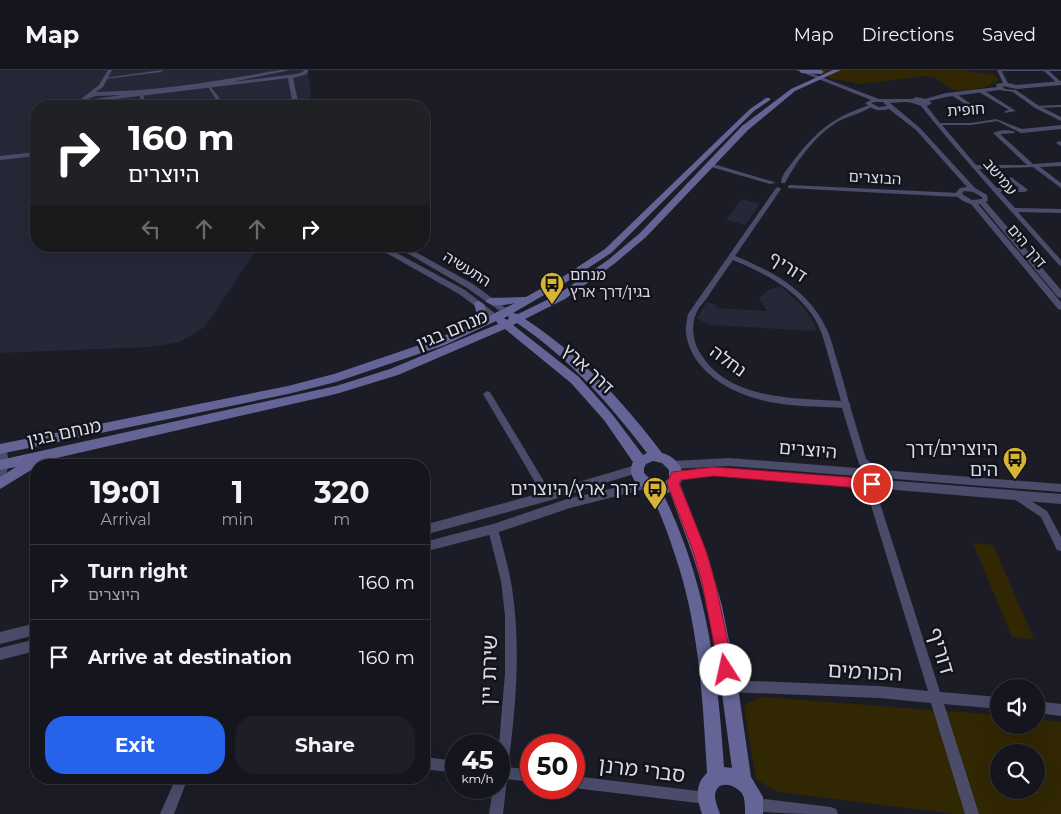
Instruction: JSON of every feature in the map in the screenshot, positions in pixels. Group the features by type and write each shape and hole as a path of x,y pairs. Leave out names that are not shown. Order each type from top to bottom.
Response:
{"main road":[{"path":"792,70 800,76 800,83 828,84"},
{"path":"799,70 817,75"},
{"name":"מנחם בגין","path":"0,449 288,390 371,367 454,337 501,315 549,289 608,251 752,110 781,90 817,75 838,70"},
{"name":"מנחם בגין","path":"33,459 336,390 394,372 506,325 561,297 590,278 643,235 745,128 800,83"},
{"path":"490,301 512,301 549,289"},
{"path":"540,336 536,322 538,316 561,297"},
{"path":"454,337 482,315 479,304"},
{"name":"התעשיה","path":"501,315 518,319"},
{"name":"דרך ארץ","path":"501,315 506,325 580,385 608,416 638,465"},
{"name":"דרך ארץ","path":"518,319 587,374 610,398 657,456"},
{"path":"469,342 507,336 526,341"},
{"path":"41,459 51,454"},
{"path":"716,776 713,718 705,653 692,585 668,518 649,486 638,477 638,465 648,457 657,456 666,459 674,474 708,582 729,686 743,781"},
{"name":"מנחם בגין","path":"1,468 30,460"},
{"path":"0,484 18,470 30,464"},
{"path":"649,486 666,488 674,474"},
{"path":"709,806 708,785 716,776 729,774 743,781 749,788 755,809"}],"street":[{"path":"84,100 84,98 101,86 110,70"},
{"path":"293,85 295,80 305,73 306,70"},
{"path":"792,70 817,75 877,100 920,102"},
{"path":"1006,84 1000,70 1061,70"},
{"path":"1045,70 1060,83"},
{"path":"105,78 161,71"},
{"path":"93,100 101,96 212,84 288,73 300,75"},
{"path":"288,73 293,85 295,100"},
{"path":"101,96 141,96 210,88 288,73"},
{"path":"817,75 828,84 857,95 909,130 961,192 973,202 982,202"},
{"path":"880,109 953,94 1060,83"},
{"path":"1001,88 998,85 1006,84 1037,106 1061,119"},
{"path":"101,86 101,96"},
{"path":"210,88 219,100"},
{"name":"חופית","path":"981,90 1014,111 1007,112"},
{"path":"953,94 978,111 965,113"},
{"path":"141,96 143,100"},
{"path":"775,186 783,182 786,174 815,136 844,116 877,100"},
{"path":"884,101 918,129 972,190"},
{"name":"עמישב","path":"920,102 994,190 1061,264"},
{"path":"1037,106 1061,106"},
{"name":"חופית","path":"938,124 971,124 997,120 1021,132 1061,127"},
{"path":"1012,132 996,133 1034,166 1061,186"},
{"path":"0,158 30,155"},
{"path":"976,167 1061,164"},
{"path":"710,165 786,190 790,186 783,182"},
{"path":"994,190 1025,190 1012,179"},
{"name":"נחלה","path":"775,186 731,257 692,314 689,334 693,351 716,375 740,389 754,394 782,400 847,405"},
{"name":"הבוצרים","path":"790,186 961,192"},
{"path":"961,192 972,190"},
{"name":"דרך הים","path":"972,190 984,196 985,200 982,202 1061,295"},
{"name":"דרך הים","path":"973,202 1061,307"},
{"path":"1012,210 1061,211"},
{"name":"התעשיה","path":"388,252 501,315"},
{"name":"התעשיה","path":"410,252 470,286 490,301 501,315"},
{"name":"דוריף","path":"731,257 779,279 809,304 826,333 862,461"},
{"path":"1053,257 1061,257"},
{"path":"487,394 548,496"},
{"path":"0,449 1,468"},
{"path":"878,474 862,461 850,477 874,500 880,489 887,485"},
{"path":"430,528 548,496 638,465"},
{"name":"היוצרים","path":"674,474 714,472 850,477 878,474 1061,488"},
{"name":"היוצרים","path":"850,477 887,485 1058,499"},
{"path":"430,545 493,529 570,503 649,486"},
{"path":"1017,496 1044,514 1061,547"},
{"path":"1044,514 1047,506 1058,499"},
{"name":"דוריף","path":"874,500 972,814"},
{"name":"שירת יין","path":"493,529 507,589 510,622 510,697 505,734"},
{"path":"0,638 30,630"},
{"path":"0,654 30,646"},
{"name":"הכורמים","path":"729,686 936,696 990,702"},
{"path":"1045,708 1061,710"},
{"path":"430,764 445,766"},
{"path":"167,814 180,784"},
{"name":"סברי מרנן","path":"585,784 709,806"},
{"name":"שירת יין","path":"496,814 497,799"},
{"path":"755,809 831,814"}],"shaded area":[{"path":"0,70 308,70 311,100 30,100 30,252 255,252 205,327 180,342 150,347 0,353"},
{"path":"811,70 962,70 995,75 999,80 983,88 955,91 935,78 926,76 861,84 833,79"},
{"path":"742,199 760,204 745,225 726,220"},
{"path":"781,286 804,308 814,323 816,331 709,325 697,318 707,302 716,305 716,308 767,311 759,298 769,290"},
{"path":"973,543 993,545 1034,639 1012,637"},
{"path":"761,697 990,714 990,734 1045,734 1045,720 1061,722 1061,814 956,814 777,792 756,779 744,707 749,702"}],"place":[{"name":"מנחם בגין/דרך ארץ","path":"552,305"},
{"name":"היוצרים/דרך הים","path":"1015,480"},
{"name":"דרך ארץ/היוצרים","path":"655,510"}],"route":[{"path":"726,670 708,582 698,548 673,483 677,476 700,472 730,472 872,484"}]}
